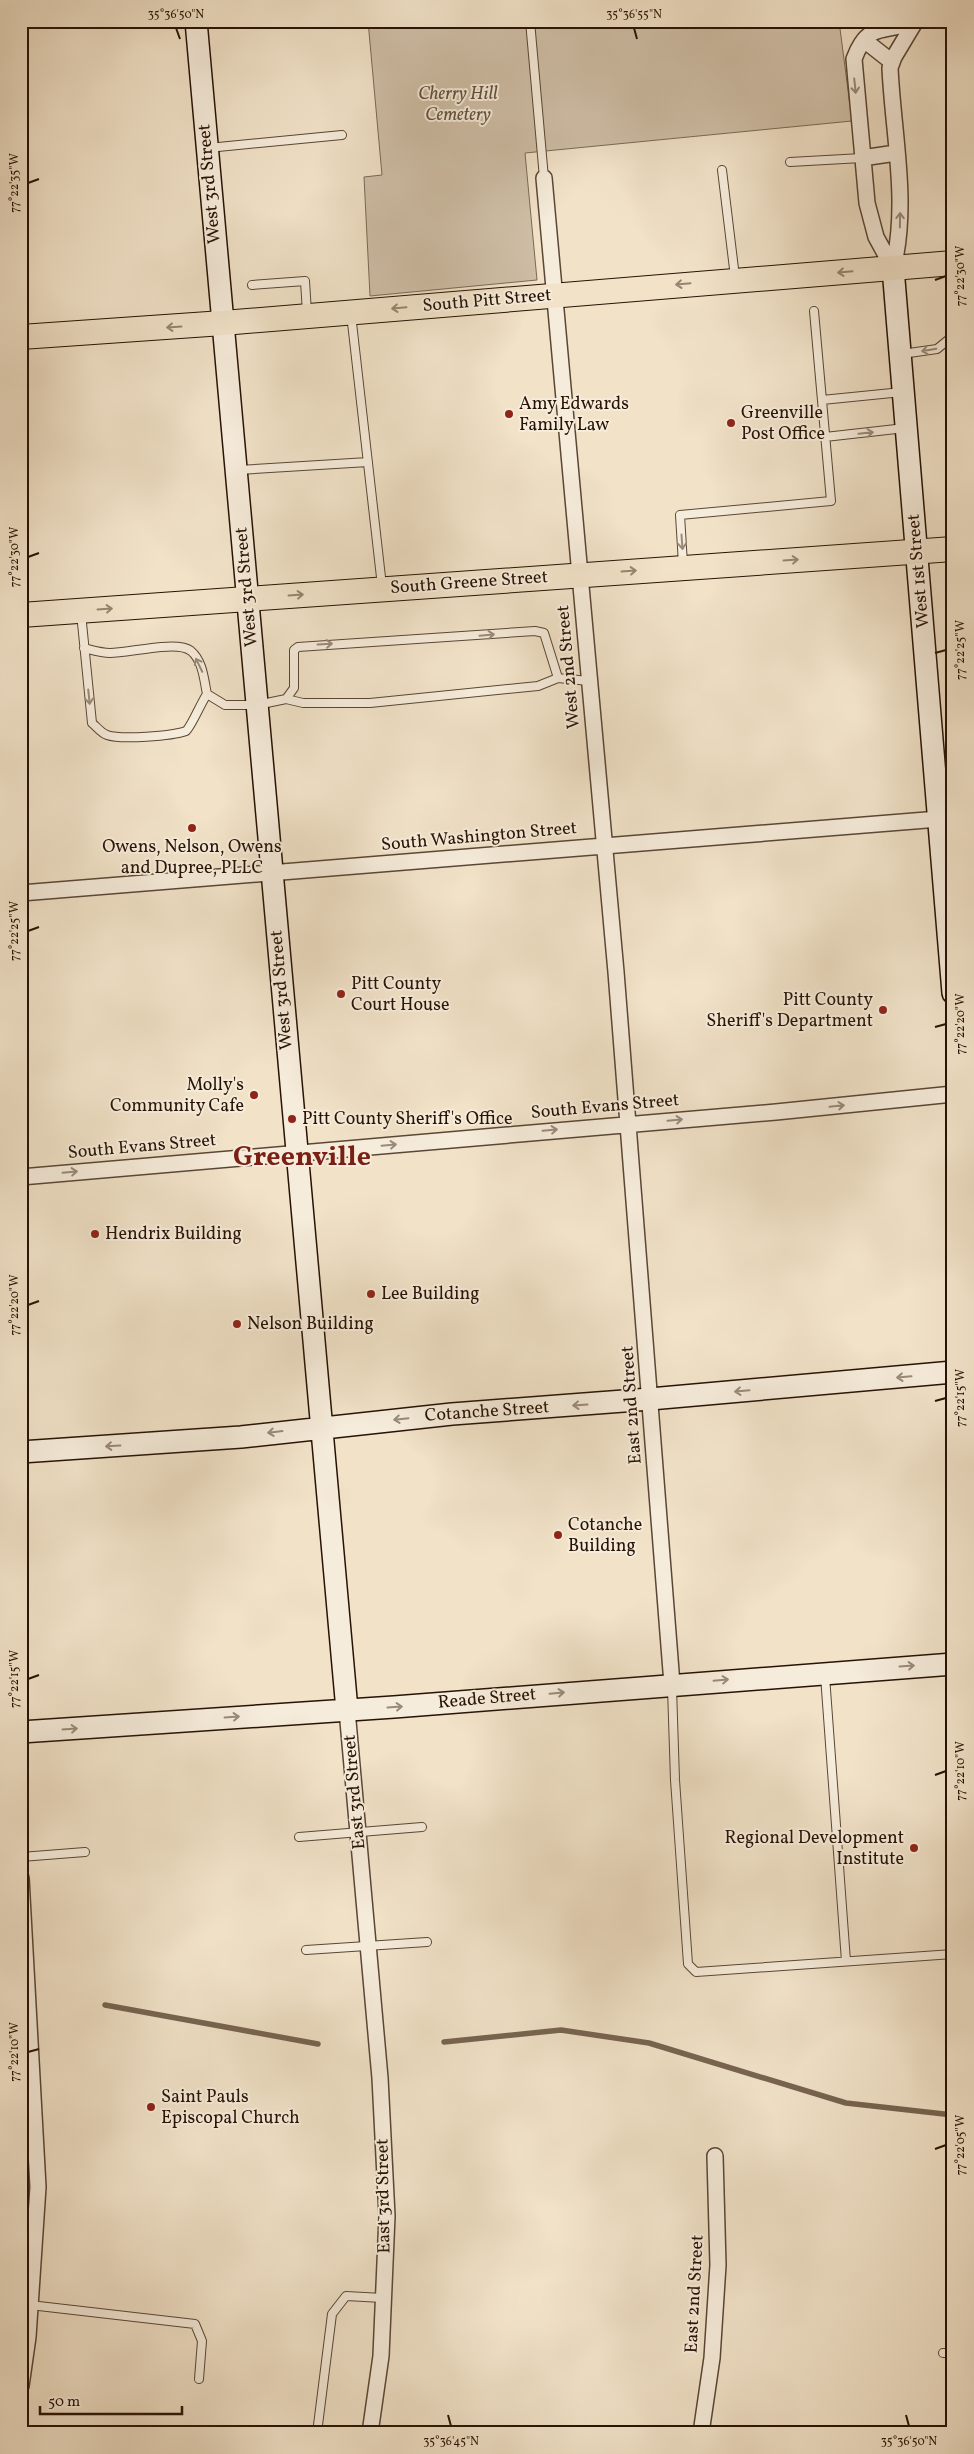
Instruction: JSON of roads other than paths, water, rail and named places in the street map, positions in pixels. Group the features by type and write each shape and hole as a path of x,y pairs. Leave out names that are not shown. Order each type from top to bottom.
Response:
{"main road":[{"name":"South Pitt Street","path":"21,337 222,323 953,263"},
{"name":"South Greene Street","path":"21,615 580,574 953,550"}],"street":[{"name":"West 3rd Street","path":"196,21 297,1152"},
{"path":"893,268 876,237 867,202 854,59 859,44 871,32 915,22"},
{"path":"893,268 900,226 900,198 890,68 915,22"},
{"path":"864,40 892,62"},
{"path":"862,158 896,153"},
{"name":"West 2nd Street","path":"544,178 590,681 627,1124"},
{"name":"West 1st Street","path":"893,268 953,993"},
{"name":"South Washington Street","path":"21,893 939,819"},
{"name":"South Evans Street","path":"21,1177 953,1094"},
{"name":"East 2nd Street","path":"627,1124 672,1684"},
{"name":"East 3rd Street","path":"297,1152 380,2078 387,2216 381,2356 370,2433"},
{"name":"Cotanche Street","path":"21,1452 241,1436 323,1426 953,1372"},
{"name":"Reade Street","path":"21,1732 347,1710 824,1672 953,1664"},
{"path":"21,1878 38,2187 30,2305 25,2336 21,2386"},
{"name":"East 2nd Street","path":"701,2433 712,2358 718,2265 715,2156"}],"lane":[{"path":"530,21 544,178"},
{"path":"207,148 342,134"},
{"path":"790,162 862,158"},
{"path":"722,170 735,280"},
{"path":"252,285 306,281 307,316"},
{"path":"351,312 382,589"},
{"path":"684,568 680,515 831,501 814,312"},
{"path":"901,355 937,349 953,336"},
{"path":"822,400 904,392"},
{"path":"825,437 907,428"},
{"path":"236,470 368,462"},
{"path":"80,611 92,723 109,736 144,737 186,731 190,728 196,711 207,694 199,661 190,650 175,647 109,653 84,648"},
{"path":"286,699 294,688 294,650 298,647 535,630 544,633 558,678"},
{"path":"207,694 225,704 257,705 286,699 303,703 370,703 538,686 558,678 590,681"},
{"path":"824,1672 846,1961"},
{"path":"672,1684 675,1780 688,1964 696,1972 953,1954"},
{"path":"299,1837 422,1828"},
{"path":"21,1857 85,1852"},
{"path":"306,1950 427,1942"},
{"path":"317,2433 332,2314 346,2296 383,2298"},
{"path":"30,2305 195,2324 202,2341 199,2379"},
{"path":"942,2353 953,2353"}],"waterway":[{"path":"105,2005 318,2044"},
{"path":"444,2042 561,2030 649,2043 846,2103 953,2115"}],"place":[{"name":"Amy Edwards Family Law","path":"509,414"},
{"name":"Greenville Post Office","path":"731,423"},
{"name":"Owens, Nelson, Owens and Dupree, PLLC","path":"192,828"},
{"name":"Pitt County Court House","path":"341,994"},
{"name":"Pitt County Sheriff's Department","path":"883,1010"},
{"name":"Molly's Community Cafe","path":"254,1095"},
{"name":"Pitt County Sheriff's Office","path":"292,1119"},
{"name":"Hendrix Building","path":"95,1234"},
{"name":"Lee Building","path":"371,1294"},
{"name":"Nelson Building","path":"237,1324"},
{"name":"Cotanche Building","path":"558,1535"},
{"name":"Regional Development Institute","path":"914,1848"},
{"name":"Saint Pauls Episcopal Church","path":"151,2107"}],"district":[{"name":"Greenville","path":"302,1157"}],"park label":[{"name":"Cherry Hill Cemetery","path":"458,104"}]}
